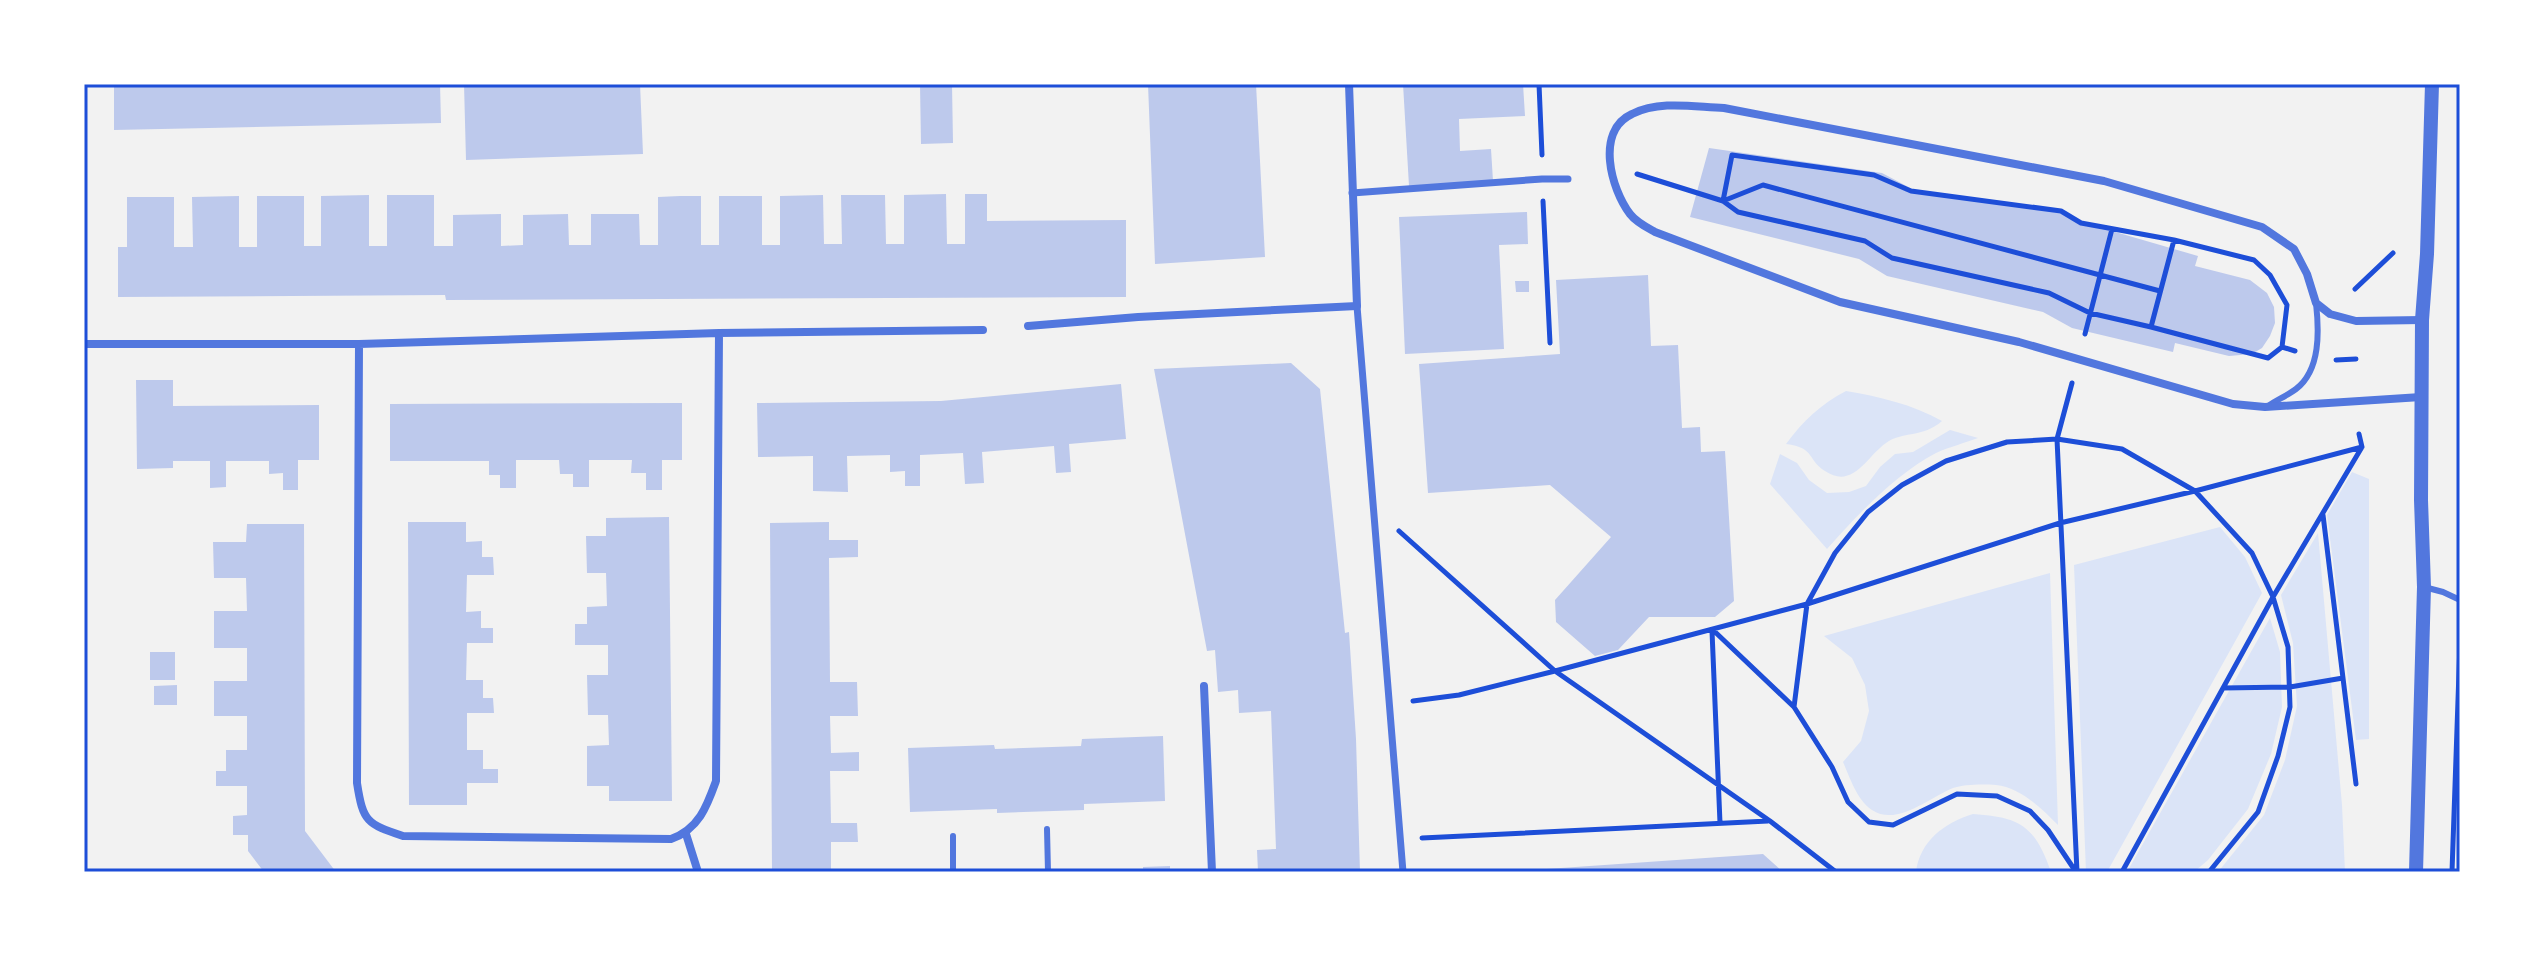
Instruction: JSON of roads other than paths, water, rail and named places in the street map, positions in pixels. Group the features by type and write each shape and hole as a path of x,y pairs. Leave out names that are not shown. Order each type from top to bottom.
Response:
{"street":[{"path":"1349,84 1357,306 1403,872"},
{"path":"2416,872 2424,587 2422,320 2432,84"},
{"path":"2421,397 2265,407 2233,404 2019,342 1840,302 1655,232 1631,216 1620,199 1611,175 1612,140 1629,115 1650,107 1724,108 2104,181 2262,227 2294,249 2307,274 2316,303 2330,314 2346,320 2422,320"},
{"path":"1352,193 1568,179"},
{"path":"1028,326 1150,316 1357,306"},
{"path":"84,344 359,344 719,333 983,330"},
{"path":"359,344 357,783 361,811 375,826 403,836 671,839 686,834 706,809 716,781 719,333"},
{"path":"1204,686 1212,872"},
{"path":"686,834 698,872"}],"lane":[{"path":"2265,407 2299,387 2308,375 2319,331 2316,303"},
{"path":"2424,587 2460,600"},
{"path":"1047,829 1048,872"},
{"path":"953,836 953,872"}]}
